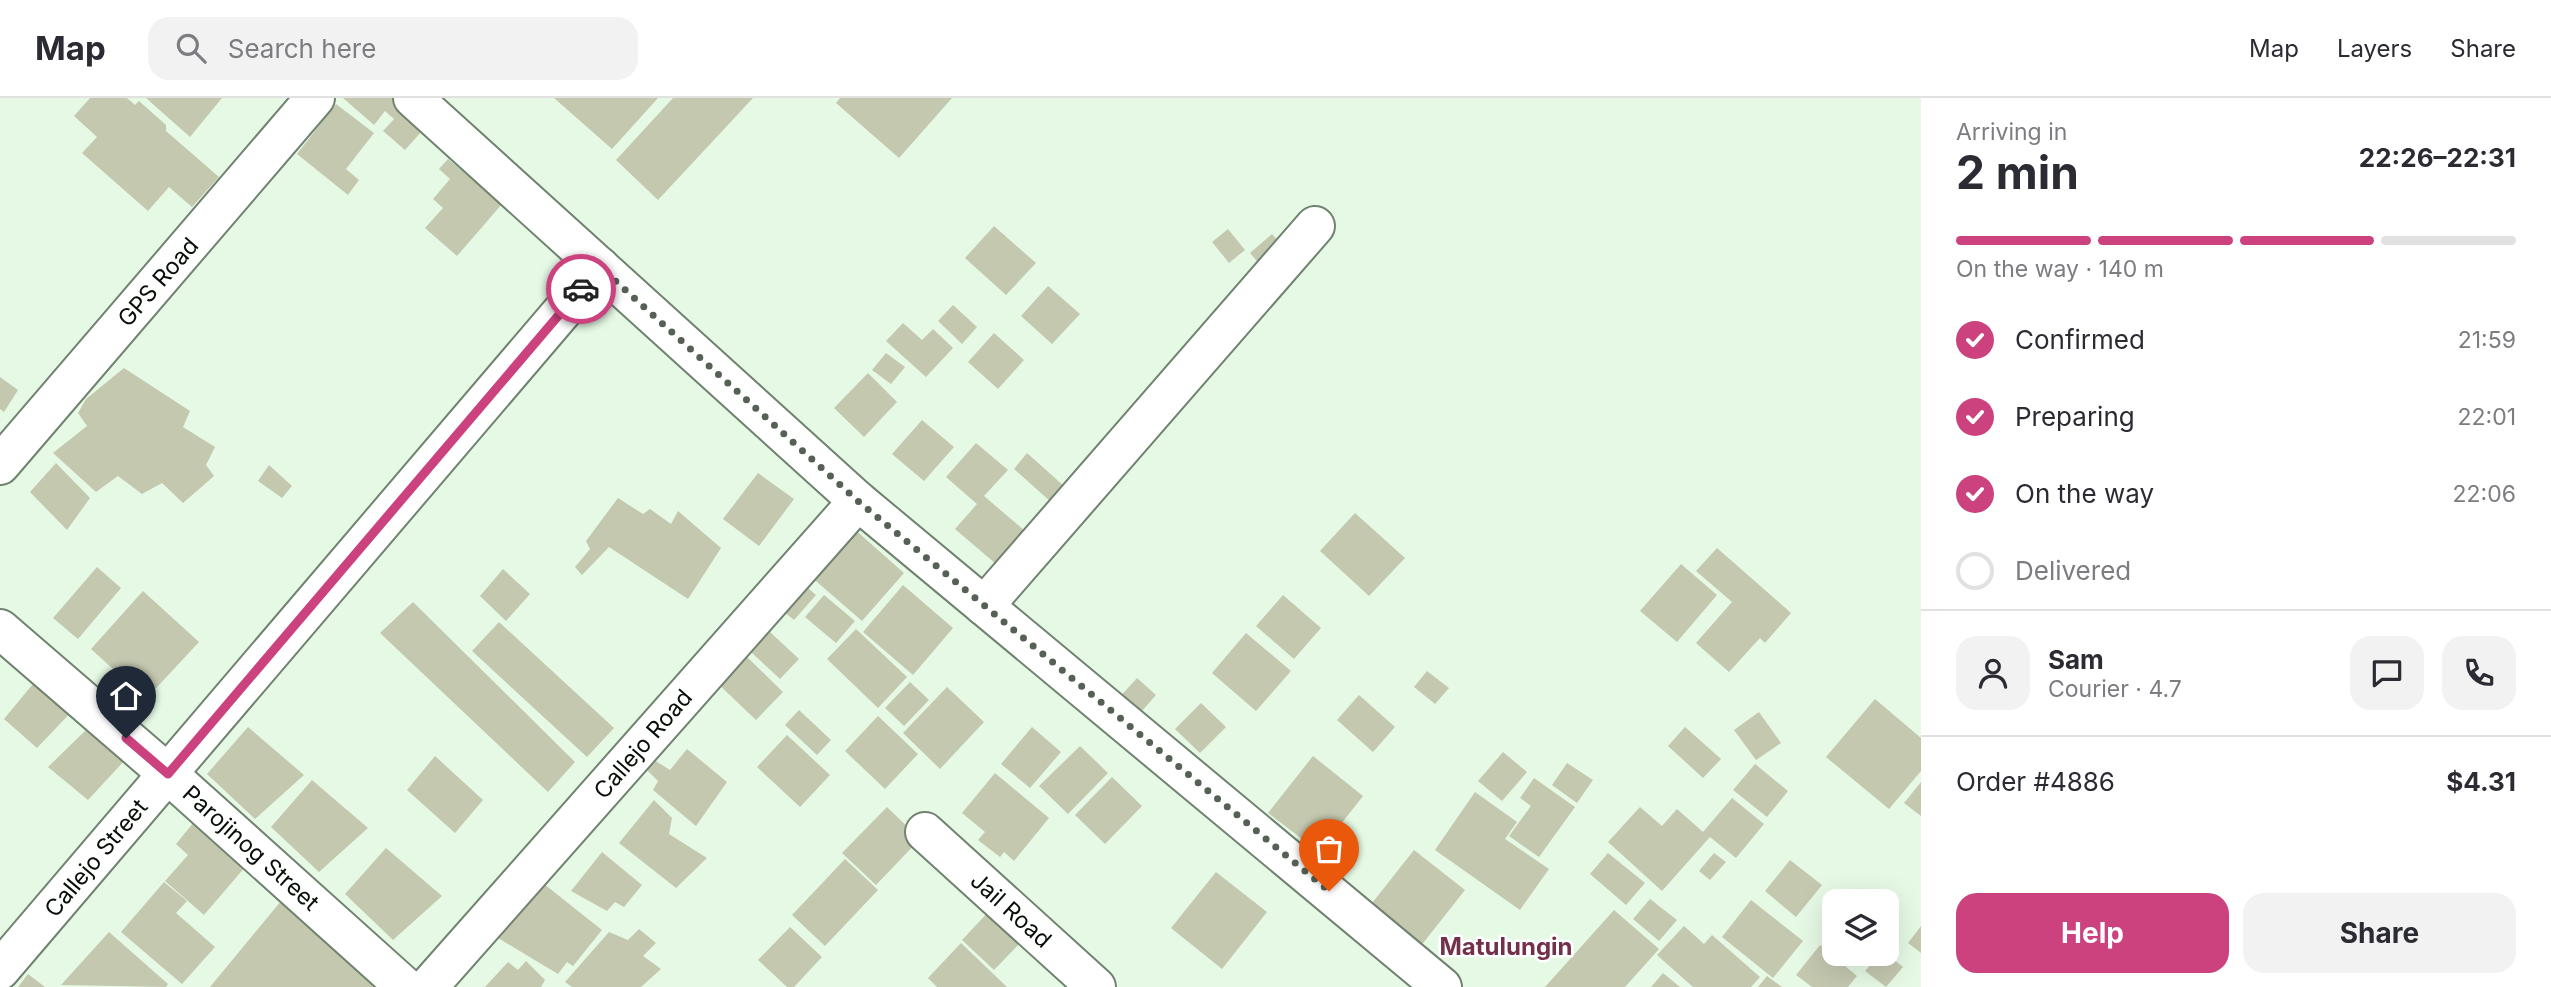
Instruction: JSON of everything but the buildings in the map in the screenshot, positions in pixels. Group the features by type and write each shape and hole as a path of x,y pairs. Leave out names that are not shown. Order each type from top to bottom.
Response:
{"street":[{"name":"GPS Road","path":"0,465 315,98"},
{"path":"413,98 858,501 1442,987"},
{"path":"984,606 1315,226"},
{"name":"Callejo Street","path":"0,970 600,267"},
{"name":"Callejo Road","path":"428,987 858,501"},
{"name":"Parojinog Street","path":"0,629 168,774 405,987"},
{"name":"Jail Road","path":"925,832 1096,987"}],"way so far":[{"path":"581,289 600,267 858,501 1329,891"}],"district":[{"name":"Matulungin","path":"1506,947"}],"route":[{"path":"126,738 168,774 581,289"}]}
